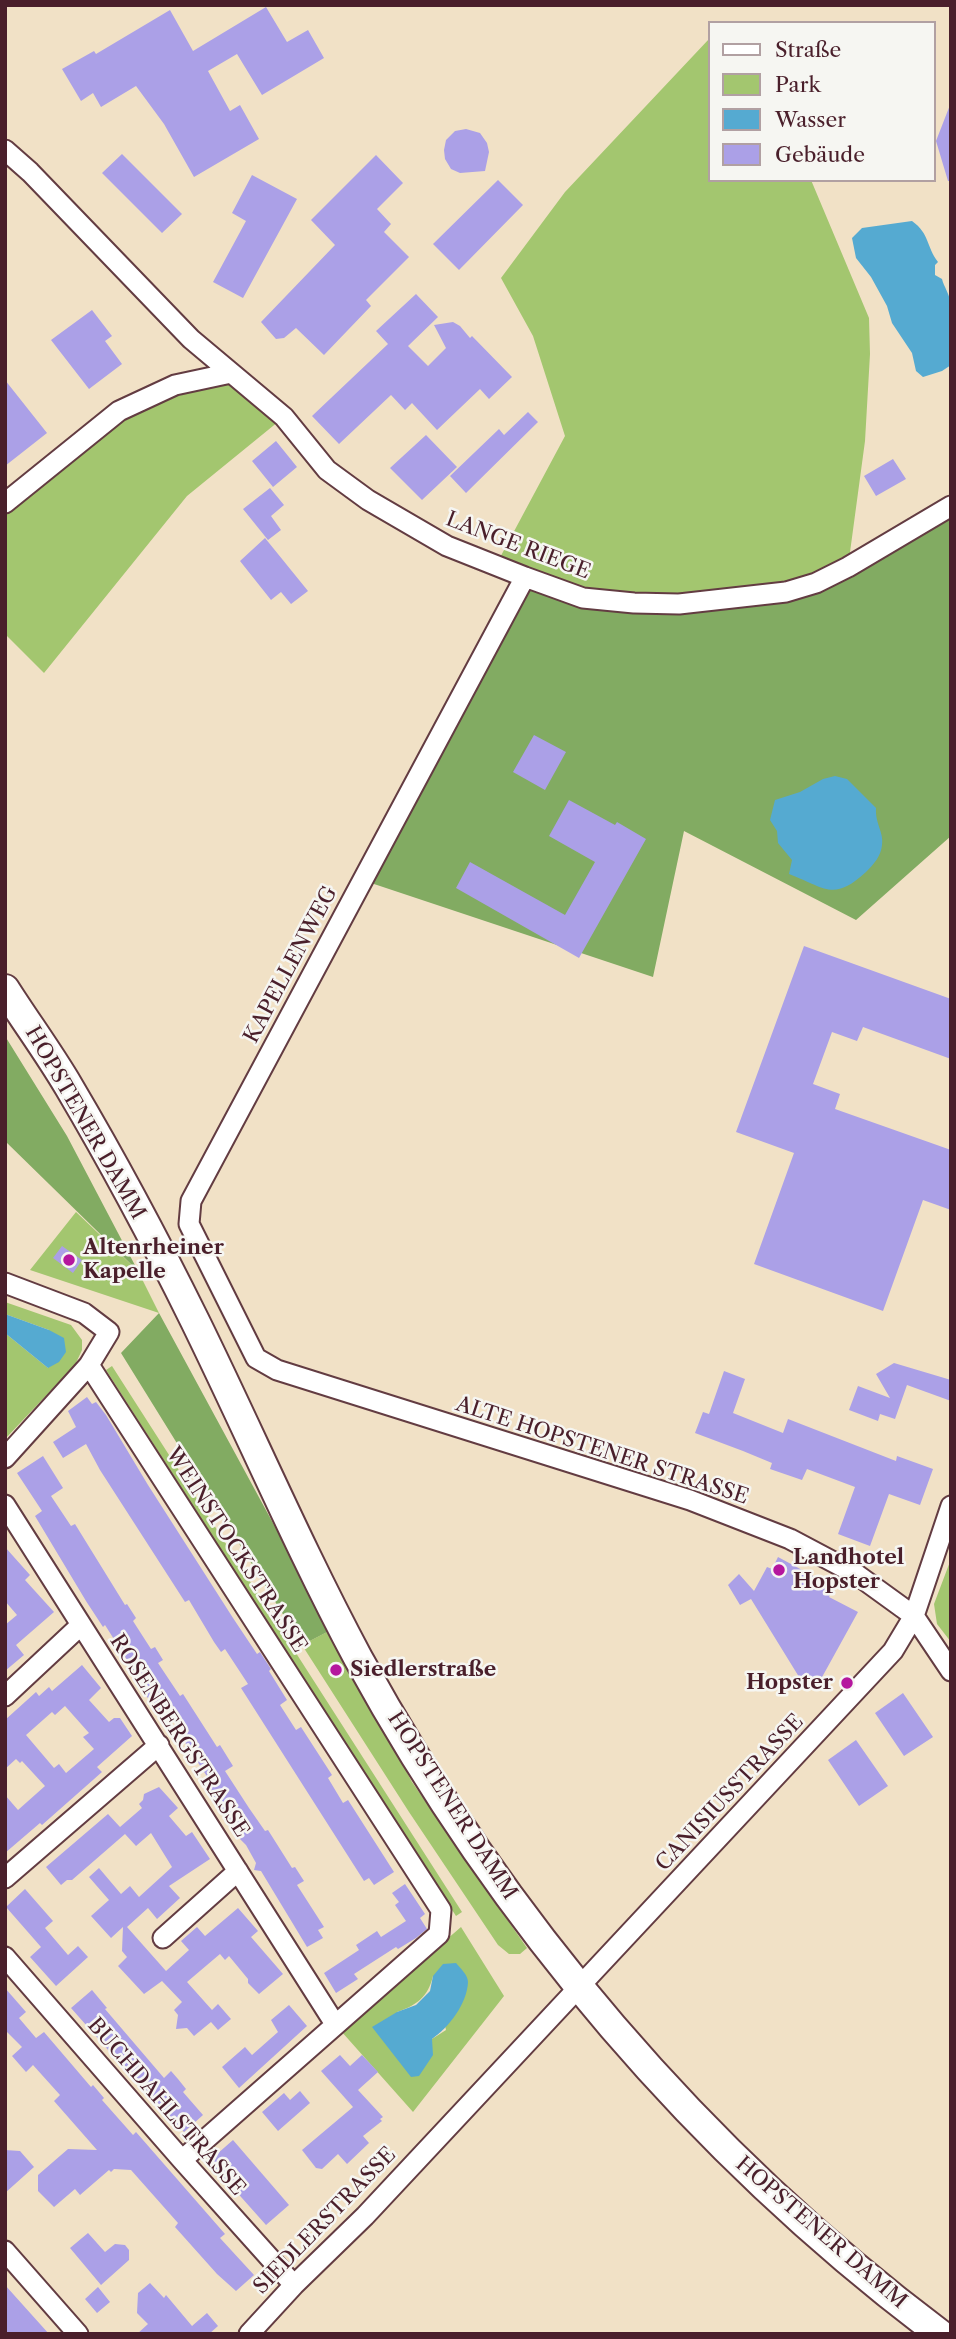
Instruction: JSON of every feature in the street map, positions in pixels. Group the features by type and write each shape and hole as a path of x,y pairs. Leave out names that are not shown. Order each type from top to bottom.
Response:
{"main road":[{"name":"HOPSTENER DAMM","path":"5,989 68,1085 139,1212 195,1322 293,1531 359,1659 457,1820 578,1987 613,2030 741,2165 806,2226 884,2292 940,2334"}],"street":[{"name":"LANGE RIEGE","path":"5,150 191,340 284,417 327,470 368,500 447,546 525,577 583,598 634,603 679,604 786,592 816,583 848,567 951,506"},
{"path":"5,503 119,411 175,385 231,373"},
{"name":"KAPELLENWEG","path":"277,1370 256,1357 243,1335 189,1224 191,1201 525,577"},
{"path":"5,1283 84,1312 109,1332 89,1365 5,1458"},
{"name":"WEINSTOCKSTRASSE","path":"89,1365 442,1910 439,1934 181,2160"},
{"name":"ALTE HOPSTENER STRASSE","path":"277,1370 690,1500 790,1539 856,1574 914,1616 951,1671"},
{"name":"ROSENBERGSTRASSE","path":"5,1505 335,2024"},
{"name":"CANISIUSSTRASSE","path":"578,1987 893,1651 914,1616 951,1506"},
{"name":"ROSENBERGSTRASSE","path":"5,1696 81,1625"},
{"path":"5,1878 159,1745"},
{"name":"ROSENBERGSTRASSE","path":"163,1938 238,1871"},
{"name":"BUCHDAHLSTRASSE","path":"5,1957 181,2160 294,2285"},
{"name":"SIEDLERSTRASSE","path":"249,2334 294,2285 365,2216 578,1987"},
{"path":"5,2251 78,2334"}],"green space":[{"path":"708,40 708,182 812,182 869,318 870,354 865,441 848,567 816,583 634,603 496,565 565,436 533,336 501,278 565,192"},
{"path":"231,373 284,417 187,496 44,673 5,634 5,503 119,411"},
{"path":"951,506 951,836 856,920 684,831 653,977 362,880 525,577 583,598 786,592"},
{"path":"5,1036 67,1136 138,1271 5,1141"},
{"path":"76,1212 138,1271 159,1313 30,1270"},
{"path":"5,1302 71,1325 82,1340 82,1350 75,1365 5,1439 5,1333 48,1368 49,1330 5,1314"},
{"path":"159,1313 331,1630 302,1645 121,1353"},
{"path":"112,1366 462,1912 456,1916 106,1370"},
{"path":"951,1559 951,1642 937,1624 934,1604"},
{"path":"331,1630 412,1782 527,1948 520,1954 509,1954 498,1945 302,1645"},
{"path":"461,1927 504,1996 413,2112 341,2031","holes":["433,1976 446,2030 432,2039 397,2012 421,1999"]}],"water":[{"path":"912,221 925,235 938,262 935,265 935,275 942,279 951,309 951,365 923,377 916,371 912,353 892,323 887,306 871,277 856,258 852,238 862,228"},
{"path":"835,776 847,779 876,808 882,840 879,856 866,872 845,887 829,890 789,874 792,860 778,843 777,831 770,820 775,800"},
{"path":"5,1314 64,1338 66,1352 59,1362 48,1368 5,1333"},
{"path":"456,1963 468,1979 461,2007 445,2028 432,2039 433,2055 419,2076 411,2077 372,2027 397,2012 416,2005 430,1991 433,1976 443,1964"}],"building":[{"path":"266,7 287,42 308,30 324,58 262,95 237,54 208,71 230,111 240,105 259,139 194,177 164,124 136,86 101,107 93,93 81,101 62,69 94,51 96,54 170,10 193,51"},
{"path":"950,105 951,181 948,181 936,141"},
{"path":"466,129 480,133 487,143 489,152 485,171 460,173 451,169 445,159 446,140 455,131"},
{"path":"122,154 182,214 162,233 102,173"},
{"path":"376,155 403,183 377,209 391,224 384,232 409,257 366,300 371,306 324,355 296,328 284,338 276,339 261,322 335,245 311,220"},
{"path":"252,175 297,199 243,298 213,282 246,221 232,213"},
{"path":"498,180 523,205 459,270 433,244"},
{"path":"416,294 438,317 408,346 428,366 446,348 434,325 453,322 470,338 472,336 512,377 489,399 480,389 437,430 412,403 405,410 391,395 339,444 312,416 388,344 376,331"},
{"path":"92,310 112,336 105,341 122,364 89,389 51,340"},
{"path":"5,380 47,433 5,466"},
{"path":"528,412 538,422 466,493 450,476 499,429 504,435"},
{"path":"426,435 457,467 422,500 390,468"},
{"path":"276,441 297,467 273,487 252,461"},
{"path":"893,459 906,479 876,496 864,476"},
{"path":"270,488 284,505 271,516 281,530 268,540 243,509"},
{"path":"265,538 308,591 291,604 281,592 271,600 240,561"},
{"path":"534,735 566,752 545,790 513,772"},
{"path":"569,800 646,839 579,958 456,888 470,862 565,915 595,862 549,836"},
{"path":"804,946 951,999 951,1059 863,1027 857,1041 832,1032 813,1084 840,1094 835,1109 951,1150 951,1210 923,1200 883,1311 754,1264 794,1153 736,1132"},
{"name":"Altenrheiner Kapelle","path":"62,1246 82,1260 73,1273 53,1258"},
{"path":"894,1363 951,1380 951,1401 907,1385 895,1419 880,1414 878,1421 849,1410 858,1386 890,1398 876,1374"},
{"path":"724,1371 745,1379 733,1413 783,1433 788,1419 896,1461 897,1456 933,1469 920,1505 889,1494 870,1546 838,1534 855,1487 807,1469 802,1480 770,1469 772,1463 695,1433 703,1412 709,1414"},
{"path":"87,1397 92,1404 96,1402 106,1415 233,1618 257,1654 260,1652 271,1669 269,1671 287,1700 280,1705 296,1730 301,1727 332,1775 328,1778 343,1803 348,1800 394,1872 374,1885 369,1878 364,1881 241,1688 248,1684 225,1649 221,1652 189,1600 185,1602 86,1444 63,1458 53,1442 76,1427 68,1411"},
{"path":"43,1456 63,1488 51,1496 71,1526 75,1524 125,1605 127,1604 136,1618 133,1621 151,1649 155,1647 163,1660 158,1663 180,1696 183,1694 217,1747 220,1745 233,1766 225,1771 249,1808 304,1881 297,1885 324,1927 318,1930 323,1938 307,1947 261,1871 254,1870 256,1863 246,1845 203,1781 208,1778 181,1736 189,1731 171,1703 157,1712 140,1686 143,1685 105,1625 103,1627 86,1601 35,1516 42,1511 17,1473"},
{"path":"5,1547 30,1575 25,1580 54,1612 16,1645 24,1655 5,1671 5,1625 17,1615 5,1601"},
{"path":"778,1557 828,1584 833,1589 829,1597 858,1612 821,1679 811,1686 809,1682 804,1685 751,1599 740,1605 728,1585 739,1574 754,1591 767,1567 772,1569"},
{"path":"82,1665 101,1688 89,1700 109,1722 120,1718 132,1736 97,1767 102,1772 42,1825 40,1823 5,1853 5,1795 18,1810 45,1786 22,1761 20,1763 16,1759 5,1769 5,1720 36,1692 39,1696 49,1687 52,1691","holes":["65,1706 89,1733 83,1737 94,1749 66,1773 59,1764 54,1768 26,1735 52,1712 55,1715"]},
{"path":"903,1693 933,1737 904,1756 875,1713"},
{"path":"856,1740 888,1786 859,1806 828,1760"},
{"path":"159,1787 178,1808 169,1816 186,1836 192,1832 210,1859 169,1886 180,1898 157,1919 148,1908 127,1927 166,1971 189,1950 181,1941 197,1927 205,1936 238,1908 258,1931 251,1937 283,1974 259,1994 229,1956 225,1960 220,1954 187,1982 212,2010 218,2004 231,2019 218,2030 211,2022 194,2036 187,2028 176,2029 178,2015 174,2010 182,2002 162,1981 144,1994 118,1966 127,1957 122,1951 123,1927 111,1938 91,1916 109,1900 89,1877 99,1868 121,1894 130,1886 139,1897 172,1867 151,1833 136,1846 125,1834 72,1880 61,1885 46,1867 108,1814 120,1827 142,1808 139,1804 144,1794"},
{"path":"405,1884 425,1914 420,1918 427,1929 354,1974 358,1979 336,1993 324,1973 359,1950 356,1945 377,1931 381,1937 406,1921 395,1905 399,1902 392,1893"},
{"path":"25,1889 53,1921 45,1928 68,1955 78,1946 88,1957 56,1986 30,1957 41,1947 6,1907"},
{"path":"5,1988 26,2012 19,2018 36,2038 44,2032 91,2087 93,2085 104,2098 102,2100 133,2135 136,2132 225,2234 220,2238 254,2275 236,2291 175,2227 178,2223 131,2170 109,2170 80,2195 75,2189 54,2207 38,2191 38,2175 68,2149 97,2150 54,2101 60,2095 33,2065 26,2072 12,2056 22,2047 5,2030"},
{"path":"92,1990 164,2078 171,2071 186,2089 183,2092 203,2115 184,2132 71,2008"},
{"path":"289,2005 307,2026 239,2088 222,2067 245,2047 252,2055 278,2032 271,2020"},
{"path":"340,2055 350,2066 362,2055 378,2072 358,2090 383,2117 380,2119 382,2121 363,2136 369,2143 347,2164 338,2154 322,2169 316,2168 302,2150 353,2107 321,2071"},
{"path":"300,2091 310,2103 278,2131 262,2112 284,2093 290,2100"},
{"path":"233,2140 289,2205 266,2225 209,2161"},
{"path":"5,2150 20,2151 34,2167 5,2193"},
{"path":"88,2233 105,2252 115,2244 125,2245 129,2250 129,2260 101,2285 70,2248"},
{"path":"150,2283 164,2298 166,2295 192,2326 207,2313 218,2326 209,2334 137,2334 148,2324 137,2313 138,2293"},
{"path":"5,2285 49,2334 5,2334"},
{"path":"98,2287 110,2302 97,2313 85,2299"}],"place":[{"name":"Altenrheiner Kapelle","path":"69,1260"},
{"name":"Landhotel Hopster","path":"779,1570"},
{"name":"Siedlerstraße","path":"336,1670"},
{"name":"Hopster","path":"847,1683"}]}
